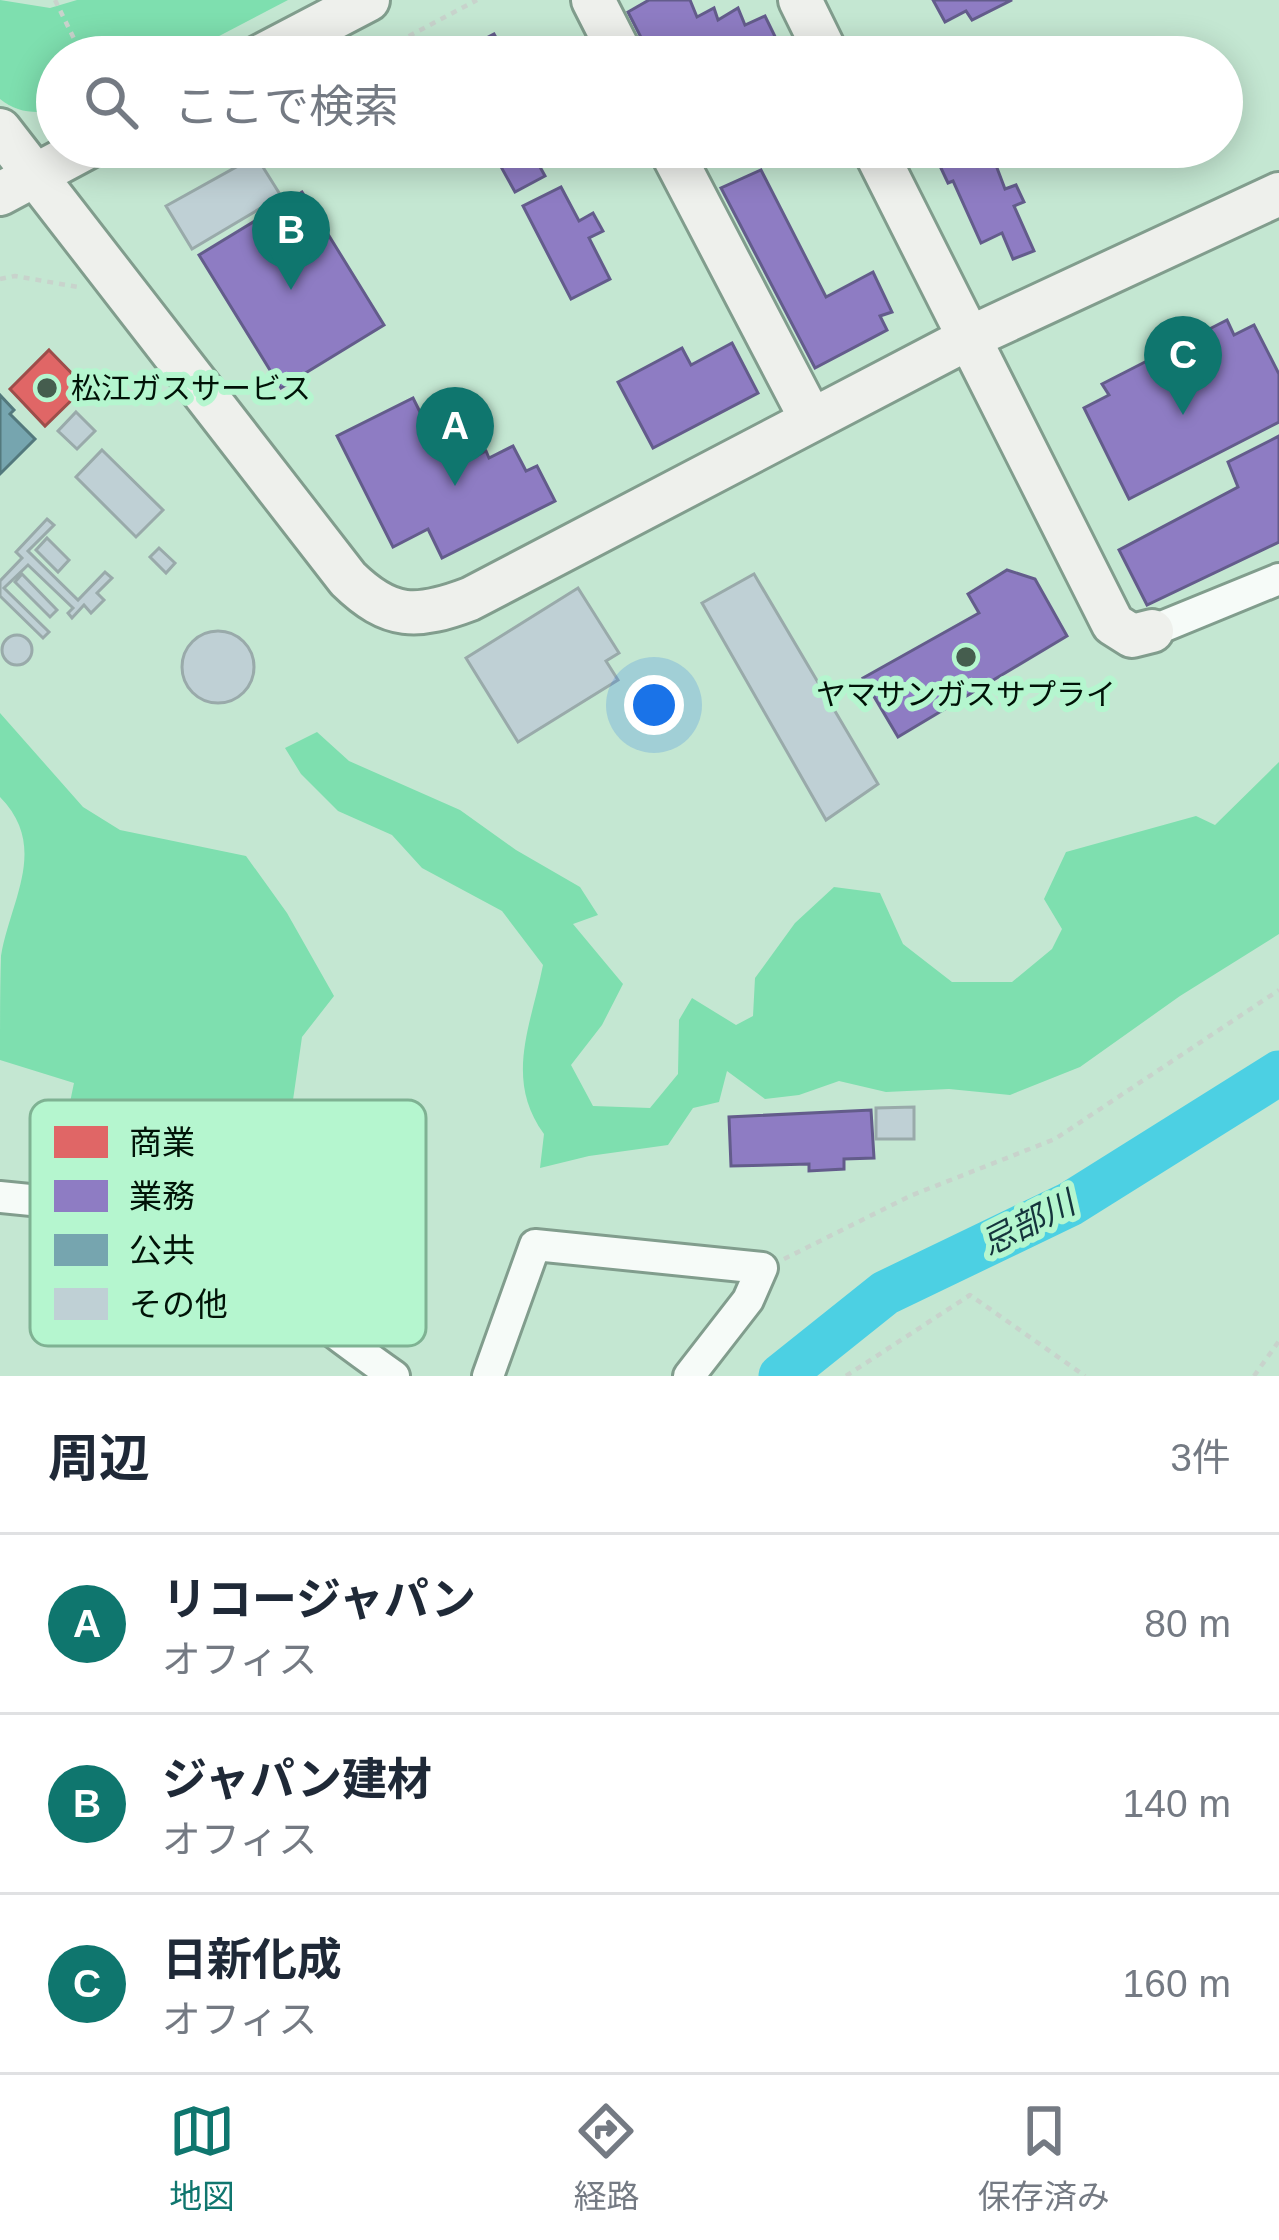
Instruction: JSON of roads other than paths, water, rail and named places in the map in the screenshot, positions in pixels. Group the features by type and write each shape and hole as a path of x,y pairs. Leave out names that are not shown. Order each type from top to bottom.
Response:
{"street":[{"path":"299,36 368,0"},
{"path":"592,0 611,36"},
{"path":"800,0 818,36"},
{"path":"0,130 16,185 348,579 393,610 424,613 470,599 969,338 1279,194"},
{"path":"16,185 48,168"},
{"path":"680,168 811,418"},
{"path":"884,168 1113,623 1132,636 1152,632 1279,579"},
{"path":"0,1197 30,1201"},
{"path":"488,1376 535,1244 762,1268 748,1300 689,1376"},
{"path":"351,1346 394,1376"}],"waterway":[{"name":"忌部川","path":"781,1376 885,1293 1070,1204 1279,1073"}],"place":[{"name":"ジャパン建材","path":"291,290"},
{"name":"松江ガスサービス","path":"47,388"},
{"name":"日新化成","path":"1183,415"},
{"name":"リコージャパン","path":"455,486"},
{"name":"ヤマサンガスサプライ","path":"966,657"}]}
